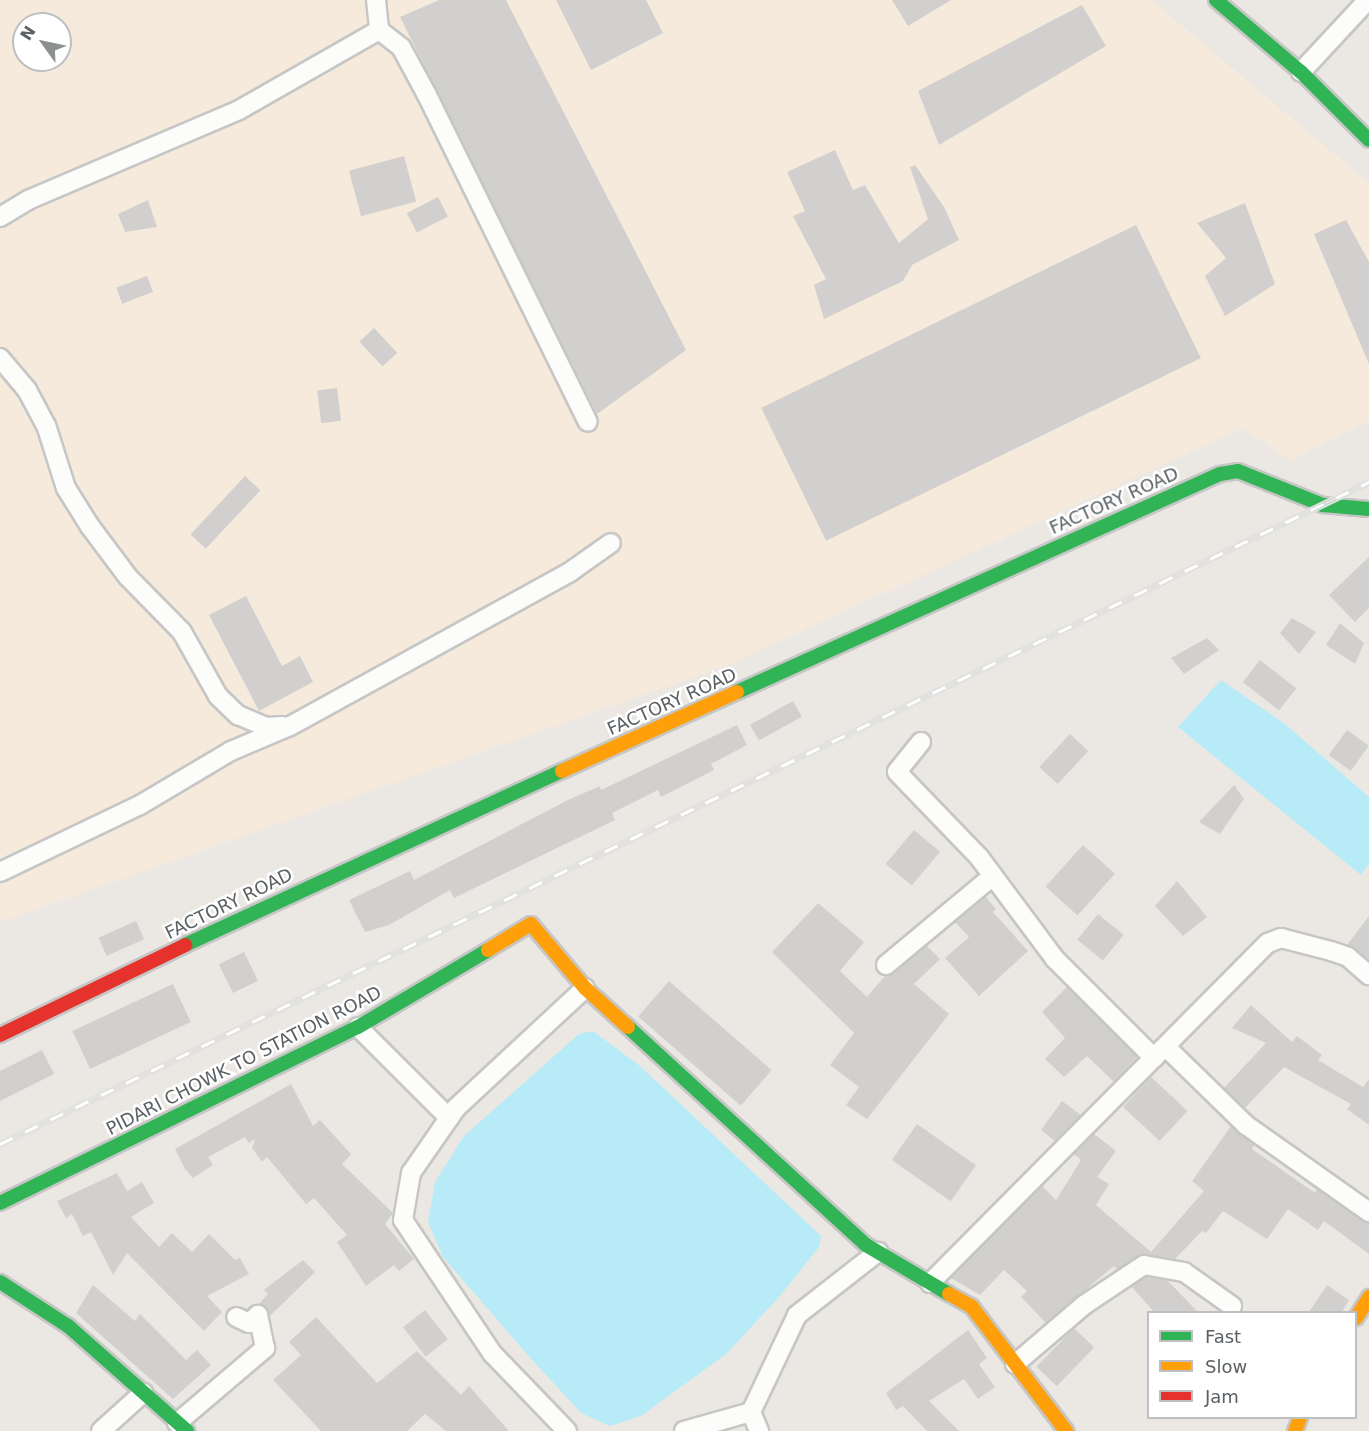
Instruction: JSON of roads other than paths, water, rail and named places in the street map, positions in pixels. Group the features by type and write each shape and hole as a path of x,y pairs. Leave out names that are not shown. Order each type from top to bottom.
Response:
{"main road":[{"path":"1216,0 1301,72 1369,140"},
{"name":"FACTORY ROAD","path":"0,1035 314,883 1220,474 1238,471 1323,505 1369,509"},
{"name":"PIDARI CHOWK TO STATION ROAD","path":"0,1203 358,1028 531,924 585,988"},
{"path":"585,988 878,1252 972,1307 1066,1431"},
{"path":"0,1282 68,1326 182,1427"},
{"path":"1357,1316 1369,1297"}],"street":[{"path":"376,0 379,30 401,47 427,95 588,422"},
{"path":"1301,72 1368,0"},
{"path":"0,217 28,200 239,110 379,30"},
{"path":"0,358 27,390 46,425 66,488 89,525 129,577 182,632 218,696 238,715 266,727 290,726"},
{"path":"0,872 140,805 231,751 290,726 570,572 611,543"},
{"path":"921,742 897,772 993,876 1055,959 1246,1125 1369,1212"},
{"path":"886,965 993,876"},
{"path":"930,1283 1268,943 1281,938 1322,948 1348,957 1369,975"},
{"path":"567,1431 492,1353 403,1220 411,1173 449,1118 585,988"},
{"path":"358,1028 449,1118"},
{"path":"759,1431 751,1412 796,1315 878,1252"},
{"path":"1015,1364 1084,1305 1144,1265 1184,1272 1232,1306"},
{"path":"182,1427 265,1348 258,1315 249,1323 236,1317"},
{"path":"101,1431 143,1393"},
{"path":"684,1431 751,1412"}],"water":[{"path":"1221,680 1285,724 1369,797 1369,864 1361,875 1178,727"},
{"path":"593,1031 640,1066 821,1236 819,1247 779,1297 726,1354 641,1416 610,1426 581,1413 525,1352 443,1257 428,1222 435,1182 464,1136 579,1034"}],"railway":[{"path":"0,1144 1369,482"}]}
